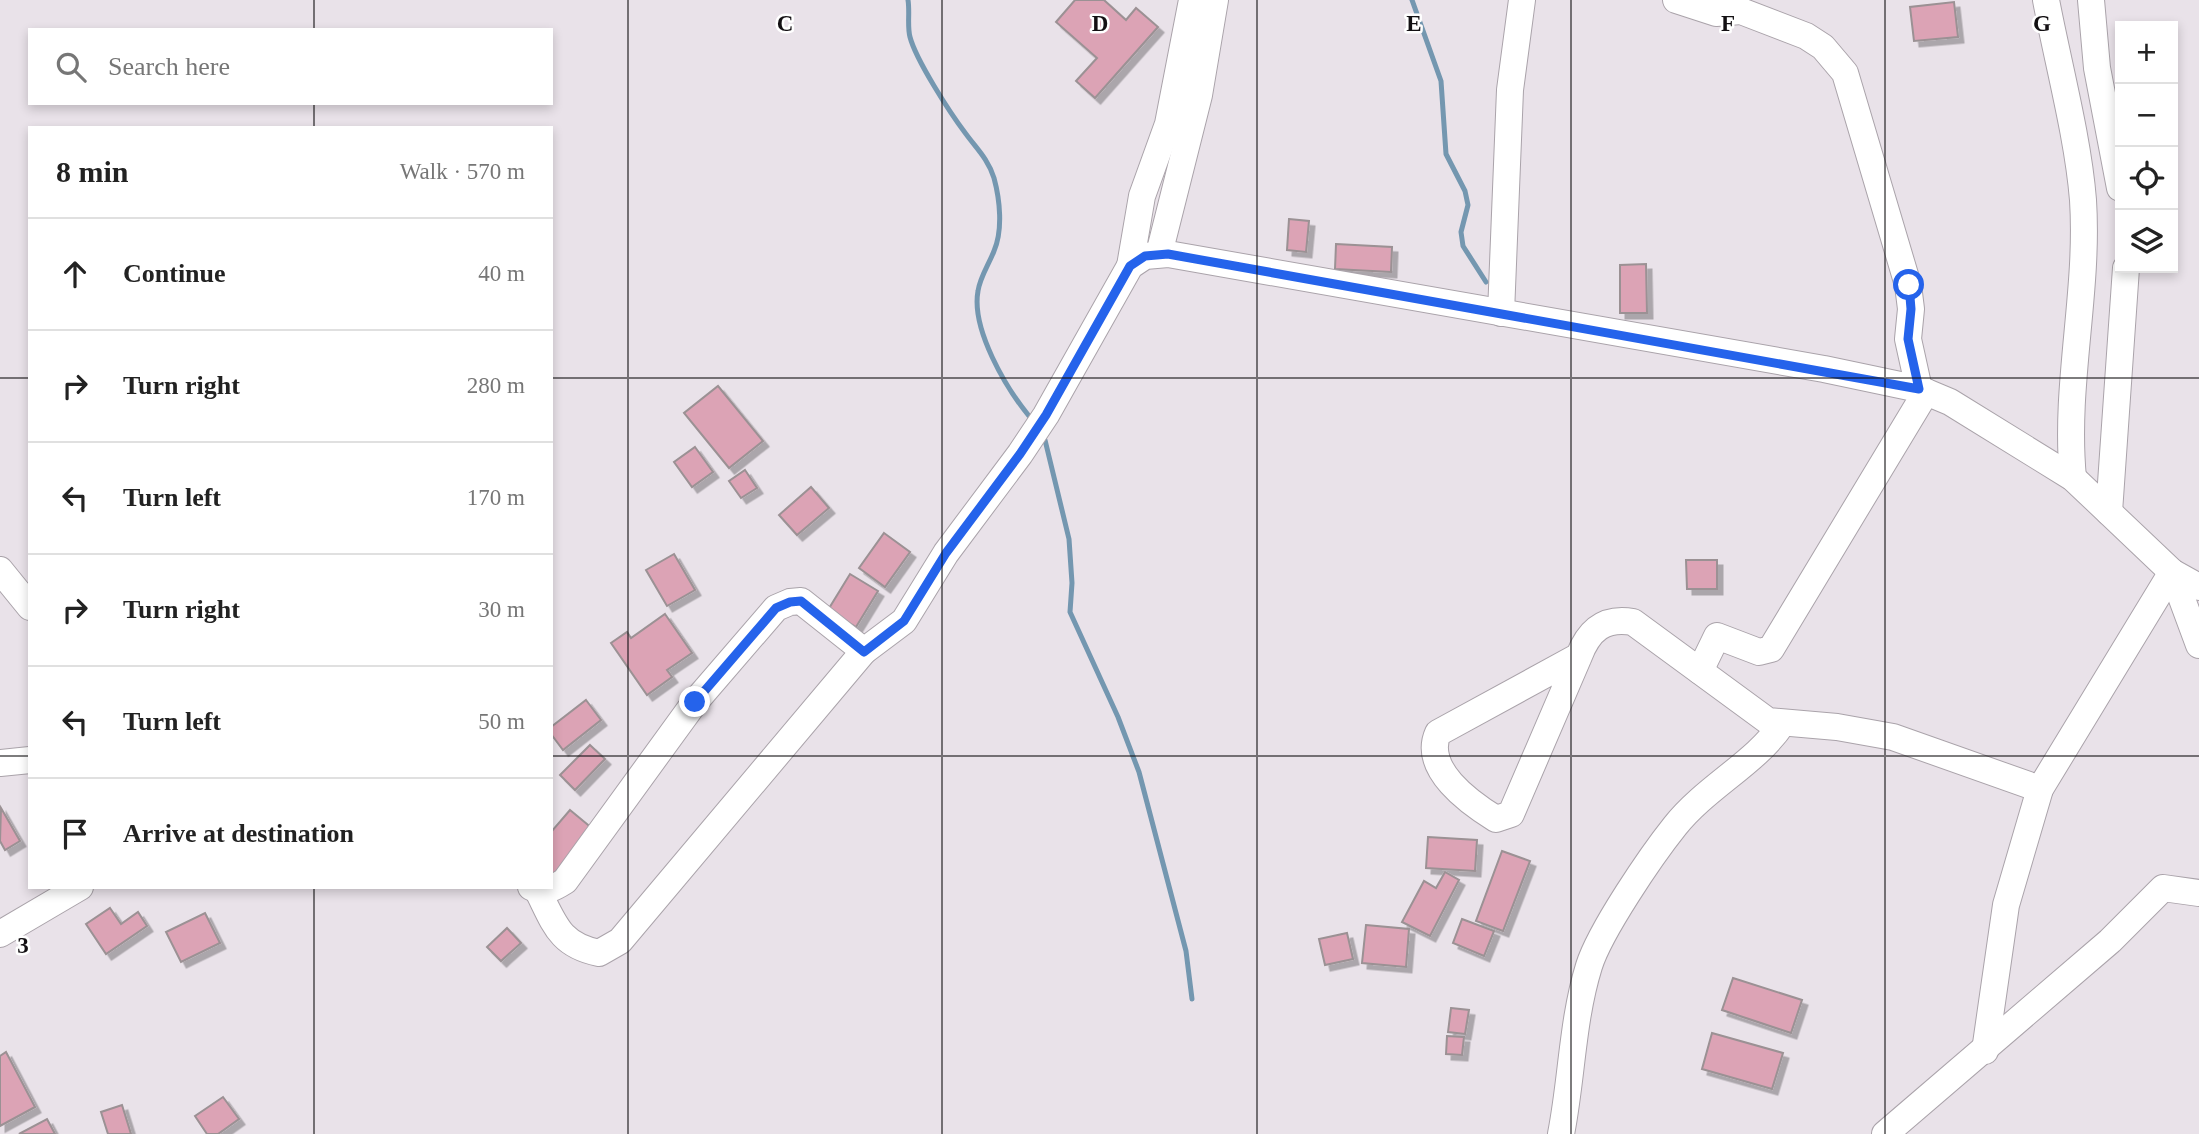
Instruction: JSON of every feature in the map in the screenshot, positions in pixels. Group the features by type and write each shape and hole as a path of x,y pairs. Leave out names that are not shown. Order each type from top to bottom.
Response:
{"street":[{"path":"535,889 558,932 578,948 599,953 620,941 864,652 904,621 960,533 1033,435 1130,266 1142,196 1168,124 1192,0"},
{"path":"1159,254 1199,94 1215,0"},
{"path":"1501,313 1510,90 1522,0"},
{"path":"1676,0 1716,13 1741,10 1806,36 1823,47 1845,73 1909,285 1911,309 1908,339 1922,390 1771,649 1759,652 1717,636 1700,671"},
{"path":"2046,0 2082,200 2081,278 2070,413 2073,478"},
{"path":"2091,0 2097,68 2115,162"},
{"path":"1130,266 1145,256 1159,254 1922,390 1950,402 2073,478 2172,572 2199,587"},
{"path":"2109,512 2126,273"},
{"path":"0,570 28,605"},
{"path":"2172,572 2199,645"},
{"path":"1985,1051 2006,905 2040,789 2172,572"},
{"path":"553,888 565,881 695,702 776,608 801,601 864,652"},
{"path":"1579,656 1438,733 1435,751 1453,787 1464,800 1496,819 1511,814 1579,656 1594,628 1621,620 1633,622 1768,721 1837,727 1893,737 2040,789"},
{"path":"1561,1134 1581,993 1590,963 1603,935 1675,826 1707,791 1772,740 1782,724"},
{"path":"0,763 28,760"},
{"path":"1885,1134 1985,1051 2110,941 2164,888 2199,892"},
{"path":"0,934 77,889"}],"building":[{"path":"1075,0 1104,0 1126,20 1136,8 1158,27 1095,98 1076,81 1097,58 1056,22"},
{"path":"1954,2 1958,37 1914,41 1910,7"},
{"path":"1289,219 1309,221 1306,252 1287,250"},
{"path":"1336,244 1392,247 1391,272 1335,269"},
{"path":"1646,264 1647,313 1620,313 1620,265"},
{"path":"718,386 763,441 729,468 684,413"},
{"path":"695,447 713,472 692,487 674,462"},
{"path":"745,470 757,488 741,498 729,481"},
{"path":"811,487 829,508 797,535 779,515"},
{"path":"884,533 910,552 885,587 859,568"},
{"path":"674,554 695,590 667,606 646,570"},
{"path":"1686,560 1717,560 1717,589 1687,589"},
{"path":"850,574 878,591 856,627 828,610"},
{"path":"665,614 692,653 667,670 672,677 647,695 611,643 627,632 631,638"},
{"path":"586,700 601,720 563,750 553,737 553,725"},
{"path":"590,745 605,759 575,790 560,775"},
{"path":"1,808 20,841 5,850 0,841"},
{"path":"570,810 599,834 553,875 553,830"},
{"path":"1428,837 1477,840 1475,871 1426,868"},
{"path":"1502,851 1530,861 1503,931 1476,921"},
{"path":"1445,872 1459,880 1430,936 1402,922 1424,881 1436,888"},
{"path":"110,908 121,924 138,912 147,926 106,954 86,924"},
{"path":"205,913 220,943 181,962 166,932"},
{"path":"1462,919 1494,931 1484,956 1453,943"},
{"path":"1366,925 1409,929 1406,967 1362,963"},
{"path":"507,928 521,943 501,961 487,947"},
{"path":"1347,933 1353,959 1325,965 1319,939"},
{"path":"1733,978 1802,1000 1791,1033 1722,1010"},
{"path":"1451,1008 1469,1010 1465,1034 1448,1032"},
{"path":"1712,1033 1783,1053 1772,1089 1702,1069"},
{"path":"1447,1036 1464,1037 1462,1055 1446,1054"},
{"path":"6,1052 35,1107 0,1126 0,1056"},
{"path":"223,1097 239,1119 218,1134 207,1134 195,1116"},
{"path":"122,1105 131,1134 108,1134 101,1112"},
{"path":"47,1119 55,1134 19,1134"}],"waterway":[{"path":"908,0 909,33 913,47 951,113 992,171 998,196 999,234 979,286 977,306 992,357 1010,390 1029,416"},
{"path":"1412,0 1441,81 1446,154 1465,191 1468,205 1461,232 1463,246 1486,282"},
{"path":"1045,440 1069,539 1072,583 1070,612 1118,717 1139,772 1186,951 1192,999"}],"route":[{"path":"695,702 776,608 790,602 801,601 825,624 864,652 890,629 904,621 981,502 1020,454 1046,415 1130,266 1145,256 1168,254 1712,352 1824,369 1919,389 1908,339 1911,309 1909,285"}]}
